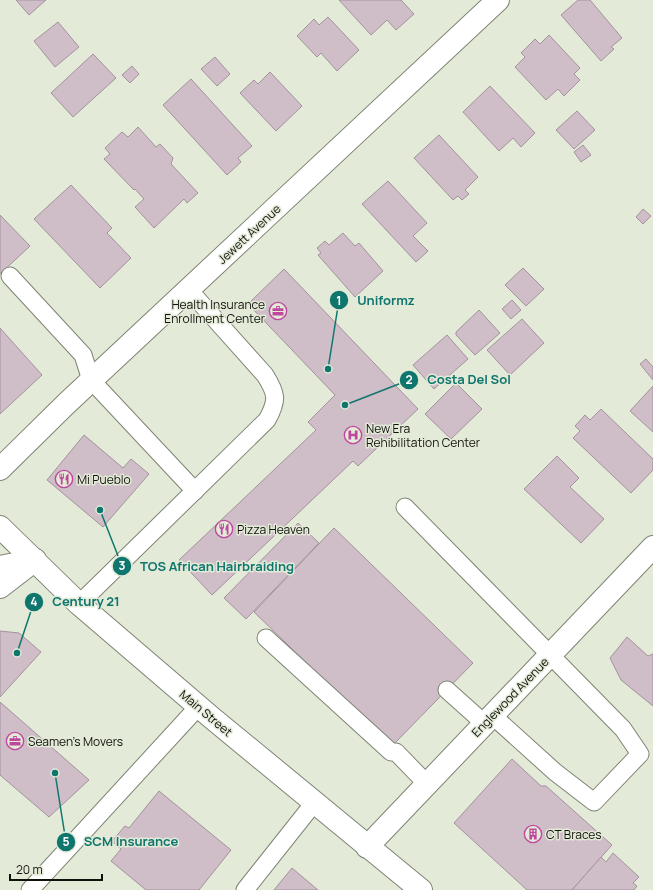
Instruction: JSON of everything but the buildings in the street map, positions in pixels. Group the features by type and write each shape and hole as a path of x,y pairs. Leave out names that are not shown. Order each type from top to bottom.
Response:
{"main road":[{"name":"Jewett Avenue","path":"0,469 91,380 498,0"},
{"name":"Main Street","path":"0,527 79,604 198,707 421,890"},
{"name":"Englewood Avenue","path":"367,847 653,547"},
{"path":"0,567 35,560"},
{"path":"0,587 35,560"}],"lane":[{"path":"10,276 82,355 91,380 195,491"},
{"path":"79,604 267,420 276,404 274,389 265,374 189,290"},
{"path":"405,507 623,729 640,754 594,802 489,720 447,690"},
{"path":"266,638 390,752 396,752 427,784"},
{"path":"30,890 198,707"},
{"path":"245,890 314,803"}],"place":[{"name":"Health Insurance Enrollment Center","path":"278,311"},
{"name":"Uniformz","path":"328,369"},
{"name":"Costa Del Sol","path":"345,405"},
{"name":"New Era Rehibilitation Center","path":"353,435"},
{"name":"Mi Pueblo","path":"64,479"},
{"name":"TOS African Hairbraiding","path":"100,510"},
{"name":"Pizza Heaven","path":"224,529"},
{"name":"Century 21","path":"17,653"},
{"name":"Seamen's Movers","path":"15,741"},
{"name":"SCM Insurance","path":"55,773"},
{"name":"CT Braces","path":"533,834"}]}
